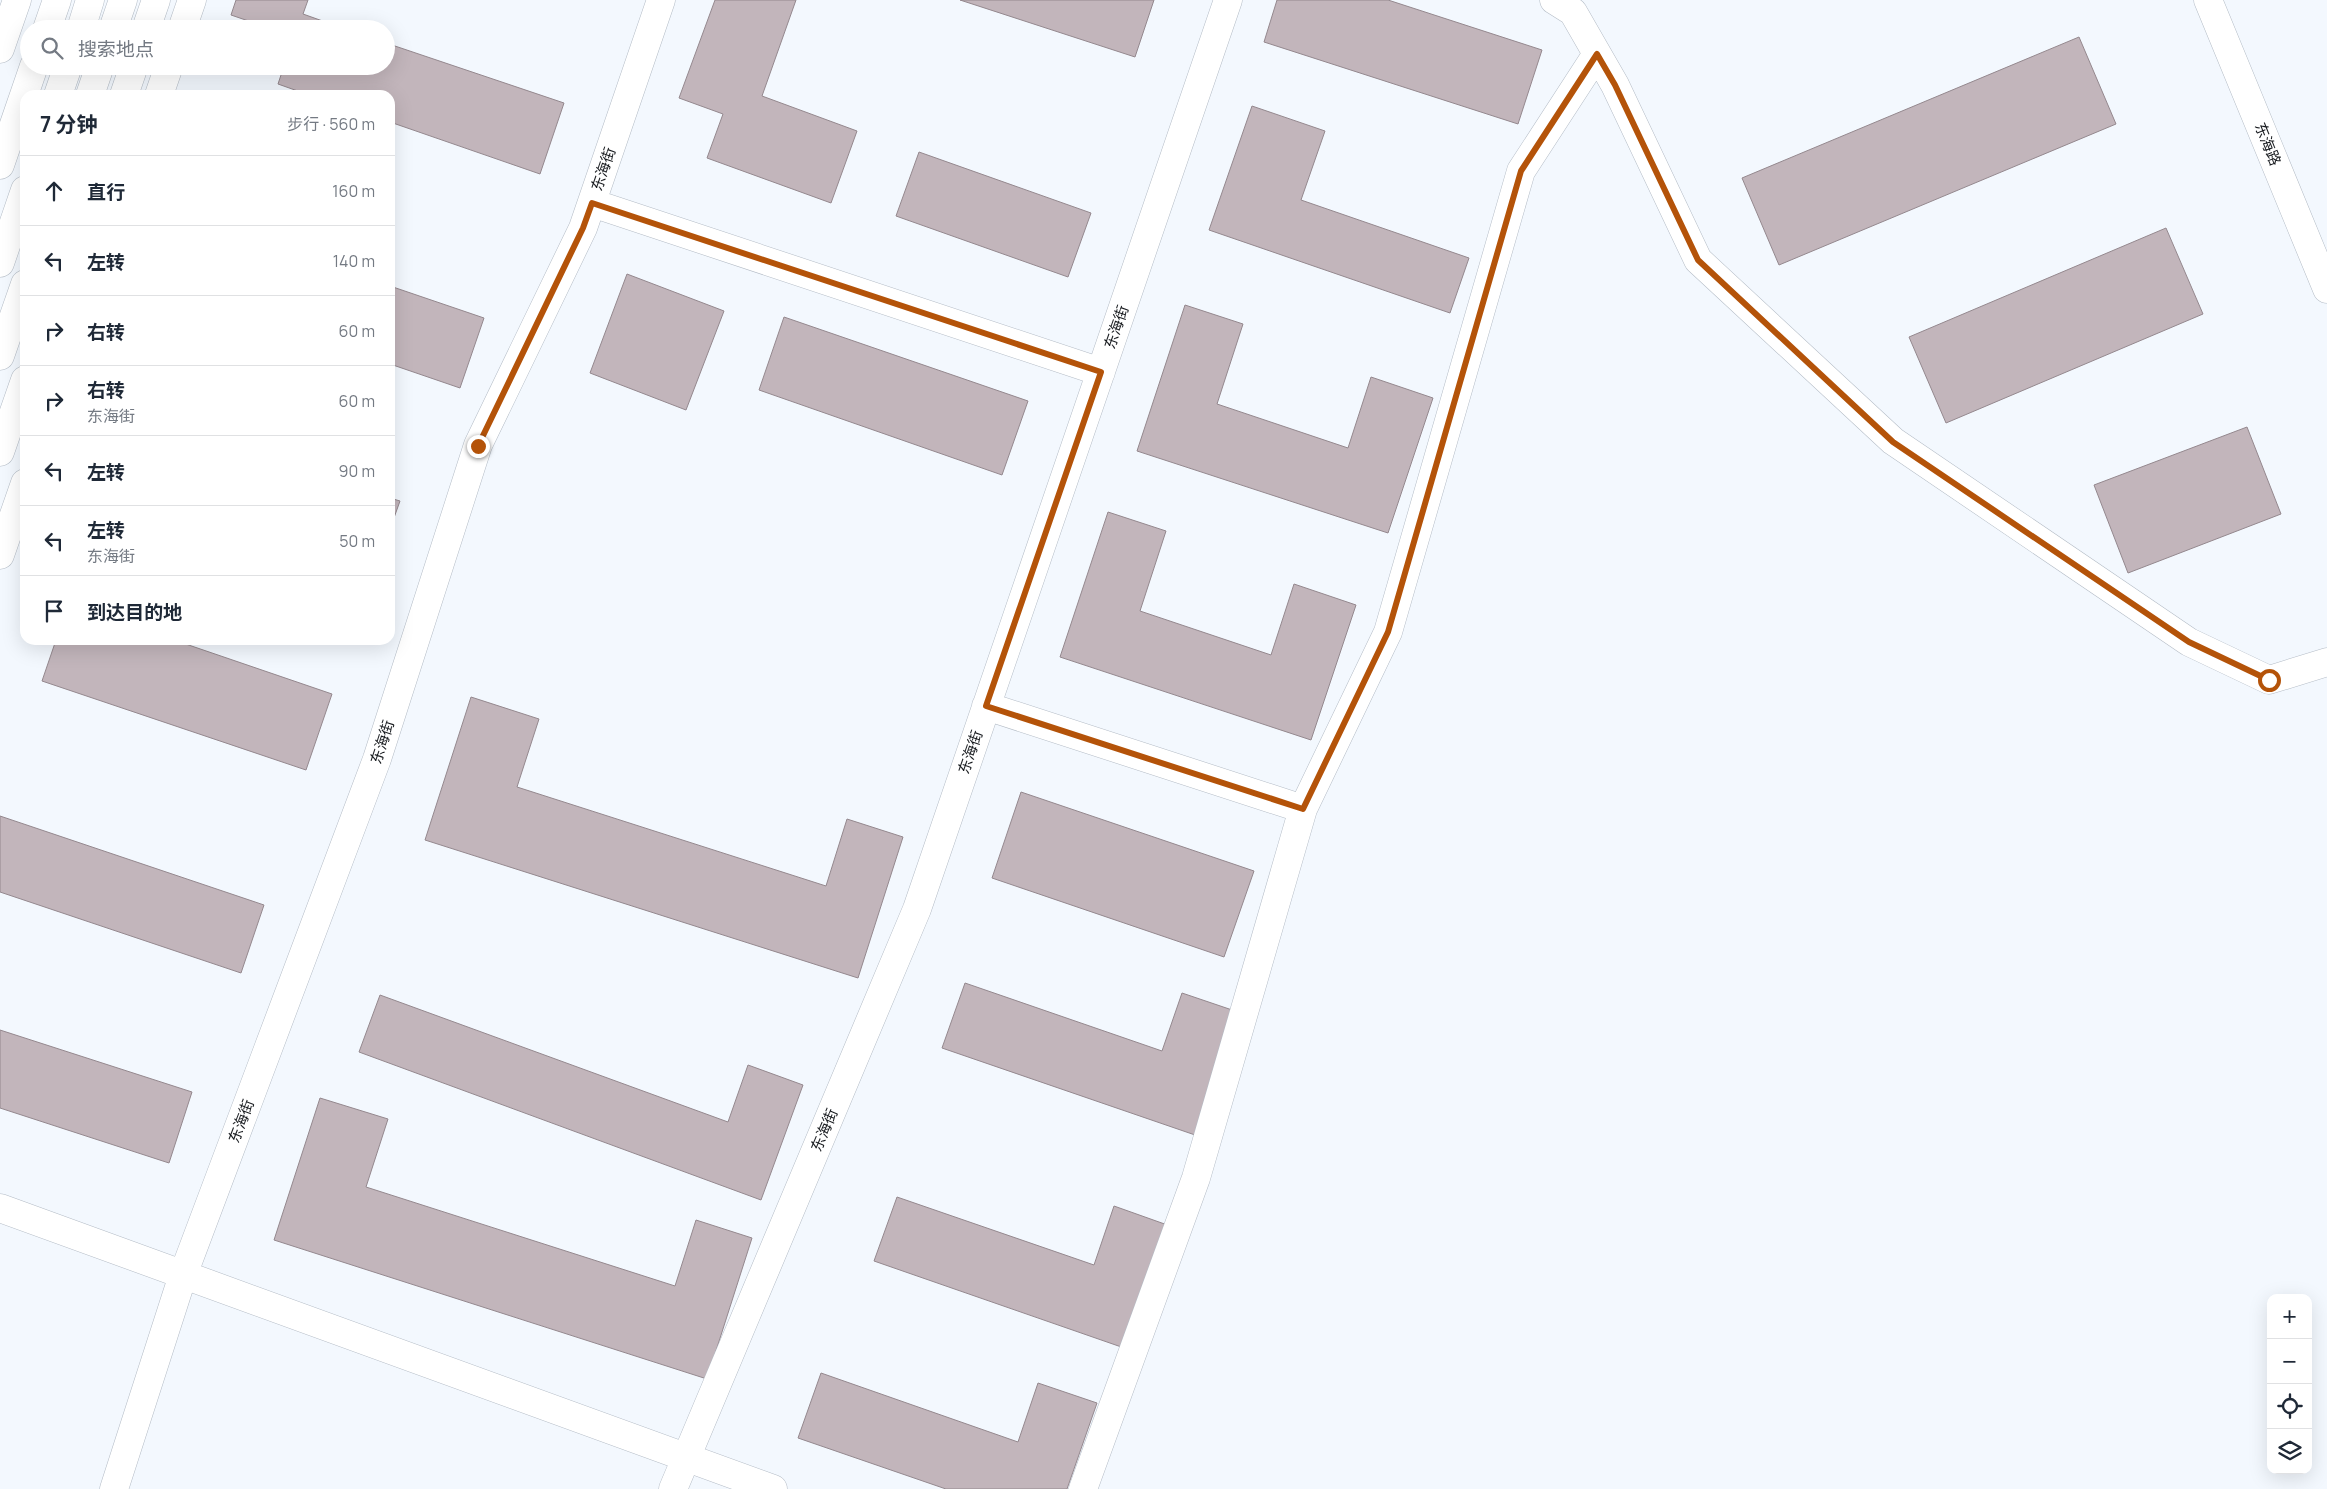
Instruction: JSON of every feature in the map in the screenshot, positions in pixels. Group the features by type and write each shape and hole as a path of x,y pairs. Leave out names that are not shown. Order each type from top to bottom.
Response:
{"main road":[{"path":"0,49 17,0"},
{"path":"50,20 57,0"},
{"path":"84,20 90,0"},
{"path":"116,20 123,0"},
{"path":"149,20 156,0"},
{"path":"185,20 192,0"},
{"name":"东海街","path":"114,1489 183,1275 377,758 478,446 583,228 661,0"},
{"name":"东海街","path":"673,1489 917,910 1228,0"},
{"path":"1554,0 1572,12 1615,85 1698,260 1893,442 2189,642 2269,680 2327,662"},
{"name":"东海路","path":"2208,0 2327,289"},
{"path":"1083,1489 1196,1178 1303,809 1388,632 1521,171 1597,54"},
{"path":"26,90 31,75"},
{"path":"60,90 65,75"},
{"path":"92,90 97,75"},
{"path":"126,90 131,75"},
{"path":"161,90 166,75"},
{"path":"0,165 20,107"},
{"path":"592,203 1101,372"},
{"path":"0,263 20,205"},
{"path":"0,356 20,298"},
{"path":"0,452 20,394"},
{"path":"0,555 20,497"},
{"path":"986,706 1303,809"},
{"path":"0,1208 774,1489"}],"building":[{"path":"236,0 308,0 303,14 320,20 246,20 231,15"},
{"path":"715,0 796,0 762,96 857,131 831,203 707,158 723,114 679,98"},
{"path":"960,0 1154,0 1135,57"},
{"path":"1277,0 1388,0 1542,50 1518,124 1264,42"},
{"path":"2079,37 2116,124 1779,265 1742,178"},
{"path":"395,46 564,103 540,174 395,124 395,90 295,90 278,84 281,75 395,75"},
{"path":"1252,106 1325,131 1301,200 1469,258 1450,313 1209,230"},
{"path":"919,152 1091,213 1068,277 896,216"},
{"path":"2166,228 2203,314 1946,423 1909,337"},
{"path":"627,274 724,311 686,410 590,373"},
{"path":"395,288 484,318 460,388 395,366"},
{"path":"1185,305 1243,324 1217,404 1348,448 1371,377 1433,398 1388,533 1137,451"},
{"path":"784,317 1028,401 1002,475 759,390"},
{"path":"2247,427 2281,514 2128,573 2094,485"},
{"path":"395,500 400,501 395,515"},
{"path":"1108,512 1166,531 1140,611 1271,655 1294,584 1356,605 1311,740 1060,657"},
{"path":"54,645 189,645 332,694 306,770 42,681"},
{"path":"471,697 539,719 517,787 826,886 847,819 903,837 858,978 425,840"},
{"path":"1021,792 1254,871 1224,957 992,878"},
{"path":"0,816 264,905 241,973 0,892"},
{"path":"965,983 1162,1051 1182,993 1241,1013 1198,1136 942,1048"},
{"path":"380,995 728,1122 748,1065 803,1085 761,1200 359,1052"},
{"path":"0,1030 192,1092 169,1163 0,1108"},
{"path":"320,1098 388,1119 366,1187 675,1286 696,1220 752,1238 707,1379 274,1240"},
{"path":"897,1197 1094,1265 1114,1206 1173,1227 1130,1350 874,1261"},
{"path":"821,1373 1018,1442 1038,1383 1097,1403 1067,1489 946,1489 798,1438"}],"route":[{"path":"478,446 583,228 592,203 1101,372 986,706 1303,809 1388,632 1521,171 1597,54 1615,85 1698,260 1893,442 2189,642 2269,680"}]}
